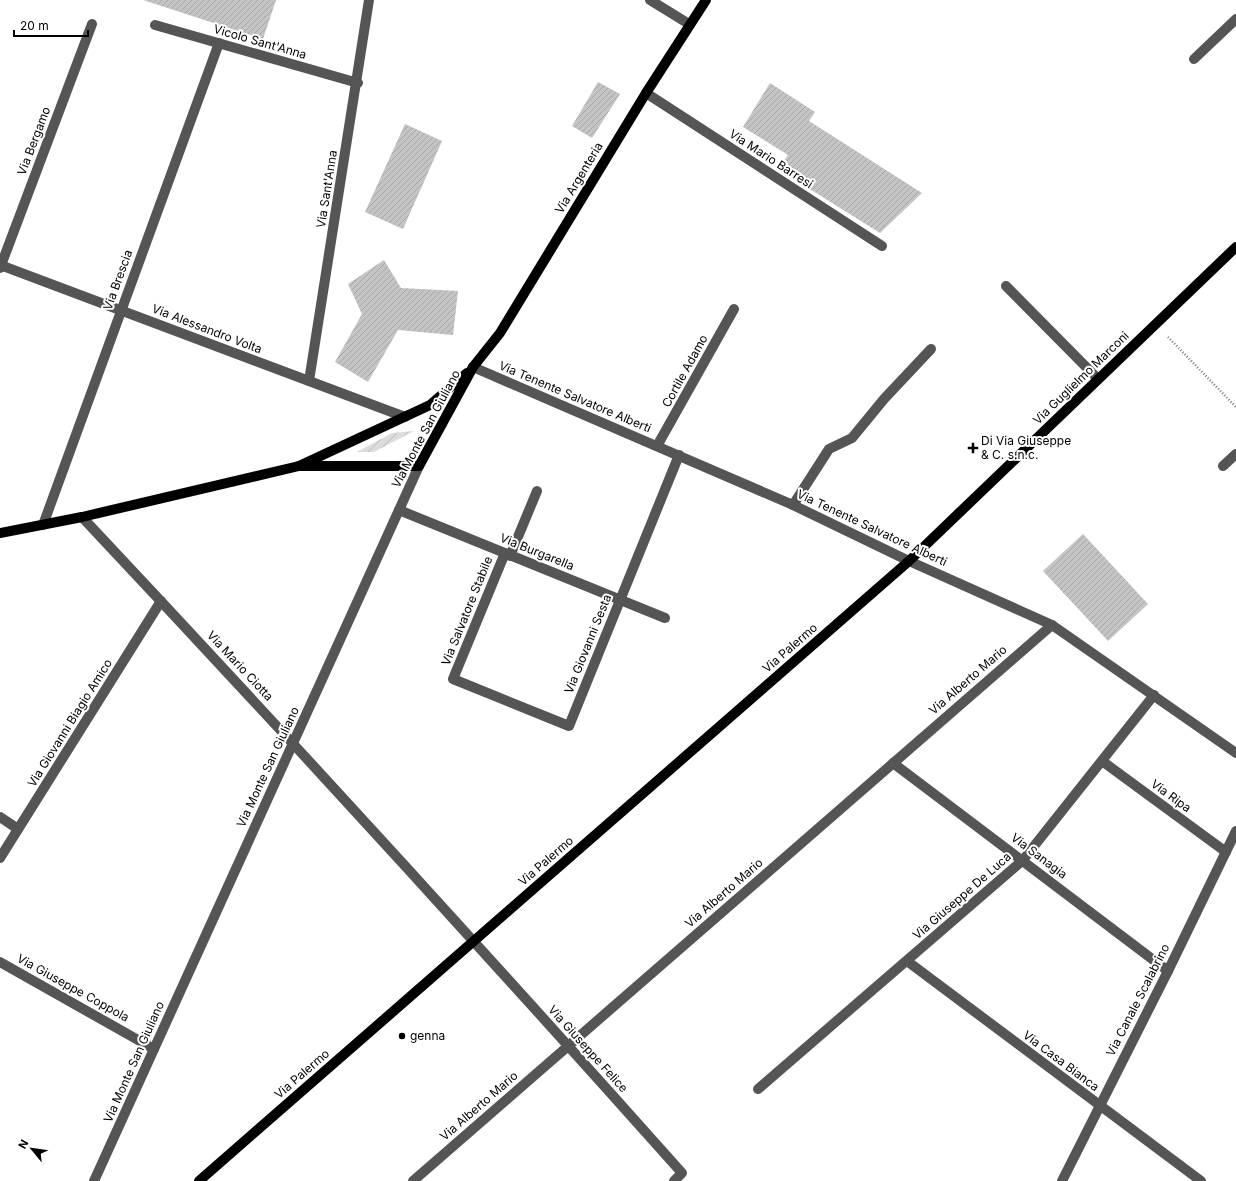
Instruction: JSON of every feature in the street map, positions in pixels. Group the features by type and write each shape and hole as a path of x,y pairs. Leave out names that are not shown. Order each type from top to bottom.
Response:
{"main road":[{"name":"Via Argenteria","path":"474,368 500,333 646,93 706,0"},
{"name":"Via Guglielmo Marconi","path":"909,560 1236,247"},
{"path":"0,533 82,517 299,466 430,405 474,368"},
{"name":"Via Monte San Giuliano","path":"419,466 474,368"},
{"path":"299,466 419,466"},
{"name":"Via Palermo","path":"200,1181 909,560"}],"street":[{"name":"Via Sant'Anna","path":"309,381 358,83 369,0"},
{"path":"650,0 690,24"},
{"path":"1194,59 1236,19"},
{"name":"Via Bergamo","path":"0,266 92,24"},
{"name":"Vicolo Sant'Anna","path":"155,25 358,83"},
{"name":"Via Brescia","path":"43,525 219,43"},
{"name":"Via Mario Barresi","path":"646,93 882,246"},
{"name":"Via Alessandro Volta","path":"0,266 405,417"},
{"path":"1006,286 1098,379"},
{"name":"Cortile Adamo","path":"658,446 734,309"},
{"path":"793,505 829,449 852,438 884,399 931,349"},
{"name":"Via Tenente Salvatore Alberti","path":"474,368 793,505 909,560 1052,624 1236,753"},
{"path":"1223,466 1236,454"},
{"name":"Via Giovanni Sesta","path":"453,679 569,726 679,455"},
{"name":"Via Monte San Giuliano","path":"94,1181 419,466"},
{"name":"Via Salvatore Stabile","path":"453,679 537,491"},
{"name":"Via Burgarella","path":"399,510 665,618"},
{"name":"Via Mario Ciotta","path":"82,517 293,743 474,941"},
{"name":"Via Giovanni Biagio Amico","path":"0,858 162,602"},
{"name":"Via Alberto Mario","path":"413,1181 1052,624"},
{"name":"Via Giuseppe De Luca","path":"758,1089 1023,860 1154,695"},
{"name":"Via Ripa","path":"1102,761 1226,852"},
{"name":"Via Sanagia","path":"893,763 1168,971"},
{"path":"0,817 18,830"},
{"name":"Via Canale Scalabrino","path":"1062,1181 1168,971 1236,831"},
{"name":"Via Giuseppe Felice","path":"474,941 682,1174 674,1181"},
{"name":"Via Casa Bianca","path":"907,961 1201,1181"},
{"name":"Via Giuseppe Coppola","path":"0,962 154,1049"}],"path":[{"path":"1156,324 1236,407"}],"shaded area":[{"path":"414,431 374,452 357,452 392,433"}],"building":[{"path":"143,0 276,0 263,39"},
{"path":"598,82 620,94 592,138 572,126"},
{"path":"770,83 815,112 809,121 922,193 880,233 778,169 788,155 743,127"},
{"path":"405,124 442,141 403,229 365,212"},
{"path":"384,260 401,288 458,291 453,335 398,330 368,382 335,362 362,314 348,284"},
{"path":"1083,534 1148,604 1108,641 1043,571"}],"place":[{"name":"Di Via Giuseppe & C. s.n.c.","path":"973,448"},
{"name":"genna","path":"402,1036"}]}
